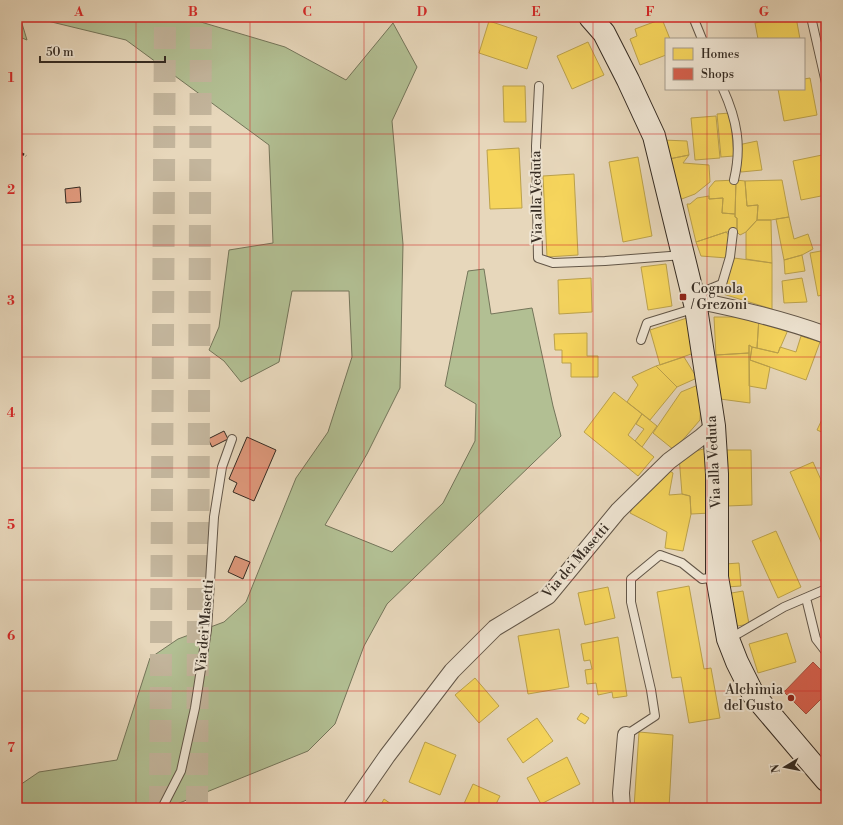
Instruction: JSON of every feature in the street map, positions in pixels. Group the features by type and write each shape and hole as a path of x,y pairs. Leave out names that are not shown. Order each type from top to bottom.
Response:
{"street":[{"name":"Via alla Veduta","path":"590,17 604,33 654,136 695,304 714,426 718,474 716,577 728,639 737,662 753,694 826,780"},
{"path":"695,304 752,312 789,322 826,335"},
{"name":"Via dei Masetti","path":"351,808 387,756 452,671 495,628 548,596 618,511 669,461 714,426"},
{"path":"622,808 621,793 626,735"}],"lane":[{"path":"693,17 702,38"},
{"path":"811,17 826,83"},
{"name":"Via alla Veduta","path":"539,86 536,146 538,258 553,263 605,261 683,254"},
{"path":"723,90 736,123 737,166 734,180"},
{"path":"641,340 647,323 695,304 700,293 722,284 730,257 733,232"},
{"name":"Via dei Masetti","path":"162,808 181,771 195,708 207,630 214,517 222,467 232,439"},
{"path":"626,735 655,716 651,690 631,602 631,579 660,555 682,563 702,579 716,577"},
{"path":"728,639 784,608 826,589"},
{"path":"806,598 816,638 826,652"}],"path":[{"path":"17,151 26,156"}],"green space":[{"path":"17,17 20,17 27,40 17,36"},
{"path":"31,17 184,17 285,47 346,80 393,23 417,67 392,121 403,244 400,388 367,454 325,525 392,552 443,503 475,441 476,404 445,386 468,271 484,269 491,314 532,308 561,436 387,604 364,646 335,724 308,751 167,808 17,808 17,787 39,772 117,760 150,658 178,639 224,622 246,602 296,478 328,432 352,357 349,291 292,291 279,362 241,382 224,361 209,350 219,327 229,250 273,243 269,145 126,40"}],"building: Homes":[{"path":"787,17 796,17 800,38 758,38 755,23"},
{"path":"662,19 670,38 665,38 665,55 640,65 630,39 637,36 635,29"},
{"path":"489,21 537,37 527,69 479,53"},
{"path":"588,42 604,75 572,89 557,56"},
{"path":"810,78 817,115 784,121 778,90 805,90 805,79"},
{"path":"503,86 525,86 526,122 504,122"},
{"path":"730,113 734,156 721,157 717,114"},
{"path":"716,116 720,158 695,160 691,118"},
{"path":"663,140 687,141 689,155 669,159"},
{"path":"757,141 762,170 741,172 738,157 738,145"},
{"path":"519,148 522,208 490,209 487,150"},
{"path":"689,155 683,163 709,165 710,182 695,194 679,200 669,159"},
{"path":"822,155 826,176 826,195 801,200 793,161"},
{"path":"638,157 652,236 623,242 609,162"},
{"path":"574,174 578,255 547,257 543,176"},
{"path":"736,180 745,181 747,206 758,205 757,220 746,232 740,235 737,232 737,218 735,217"},
{"path":"736,180 735,214 722,213 723,198 709,199 709,188 715,181"},
{"path":"782,180 789,217 771,220 757,220 758,205 747,206 745,181"},
{"path":"709,196 709,199 723,198 722,213 735,214 735,217 737,218 737,232 726,232 696,242 687,204 690,204 697,198"},
{"path":"789,217 794,239 808,234 813,249 802,255 784,260 776,219"},
{"path":"757,220 771,220 772,263 746,259 746,232"},
{"path":"726,232 731,238 727,258 701,256 696,242"},
{"path":"826,250 826,294 818,296 810,253"},
{"path":"802,255 805,271 785,274 784,260"},
{"path":"734,258 772,263 772,309 723,294"},
{"path":"666,264 672,306 648,310 641,267"},
{"path":"591,278 592,312 559,314 558,280"},
{"path":"802,278 807,302 784,303 782,281"},
{"path":"690,317 694,353 660,365 650,330"},
{"path":"714,317 759,317 757,348 749,345 749,353 716,355"},
{"path":"759,317 791,323 778,353 757,348"},
{"path":"587,333 587,356 598,356 598,377 571,377 571,363 562,363 562,350 555,350 554,334"},
{"path":"801,336 820,342 806,380 750,360 752,347 778,353 780,347 796,352"},
{"path":"749,345 752,347 750,360 770,367 766,389 749,386"},
{"path":"749,353 750,403 720,399 716,355"},
{"path":"684,357 697,378 677,387 656,366"},
{"path":"656,366 677,387 650,420 627,402 638,385 632,377"},
{"path":"698,385 701,399 700,420 674,450 653,433 681,392"},
{"path":"614,392 642,414 628,435 654,457 638,476 584,432"},
{"path":"826,411 826,434 817,430"},
{"path":"642,414 657,426 642,447 635,441 644,429 636,424"},
{"path":"710,447 711,513 691,514 690,496 682,494 679,456"},
{"path":"726,450 751,450 752,505 727,506"},
{"path":"813,462 826,491 826,553 790,472"},
{"path":"666,469 673,473 669,495 682,494 690,496 691,514 683,551 665,548 667,532 630,513 643,488"},
{"path":"776,531 801,587 778,598 752,541"},
{"path":"739,563 741,586 727,587 725,564"},
{"path":"689,586 704,669 711,668 720,718 689,723 681,677 672,678 657,592"},
{"path":"608,587 615,618 585,625 578,593"},
{"path":"743,591 749,624 732,627 726,594"},
{"path":"826,599 826,610 822,601"},
{"path":"559,629 569,687 528,694 518,636"},
{"path":"787,633 796,662 758,673 749,644"},
{"path":"618,637 627,696 613,698 612,692 598,695 596,683 587,684 585,670 592,669 590,660 584,661 581,644"},
{"path":"475,678 499,706 479,723 455,695"},
{"path":"581,713 589,718 585,724 577,719"},
{"path":"537,718 553,741 523,763 507,739"},
{"path":"639,732 673,735 669,808 634,808"},
{"path":"425,742 456,755 440,795 409,782"},
{"path":"567,757 580,784 541,804 527,778"},
{"path":"473,784 500,796 494,808 462,808"},
{"path":"384,799 397,808 379,808"}],"building: Shops":[{"path":"813,662 826,675 826,694 806,714 784,692"}],"building: Other":[{"path":"80,187 81,202 66,203 65,189"},
{"path":"224,431 228,439 212,447 208,439"},
{"path":"247,437 276,450 254,501 233,492 237,483 229,479"},
{"path":"235,556 250,562 243,579 228,572"}],"tunnel":[{"path":"160,808 165,17"},
{"path":"197,808 201,17"}],"place":[{"name":"Cognola / Grezoni","path":"683,297"},
{"name":"Alchimia del Gusto","path":"791,698"}]}
